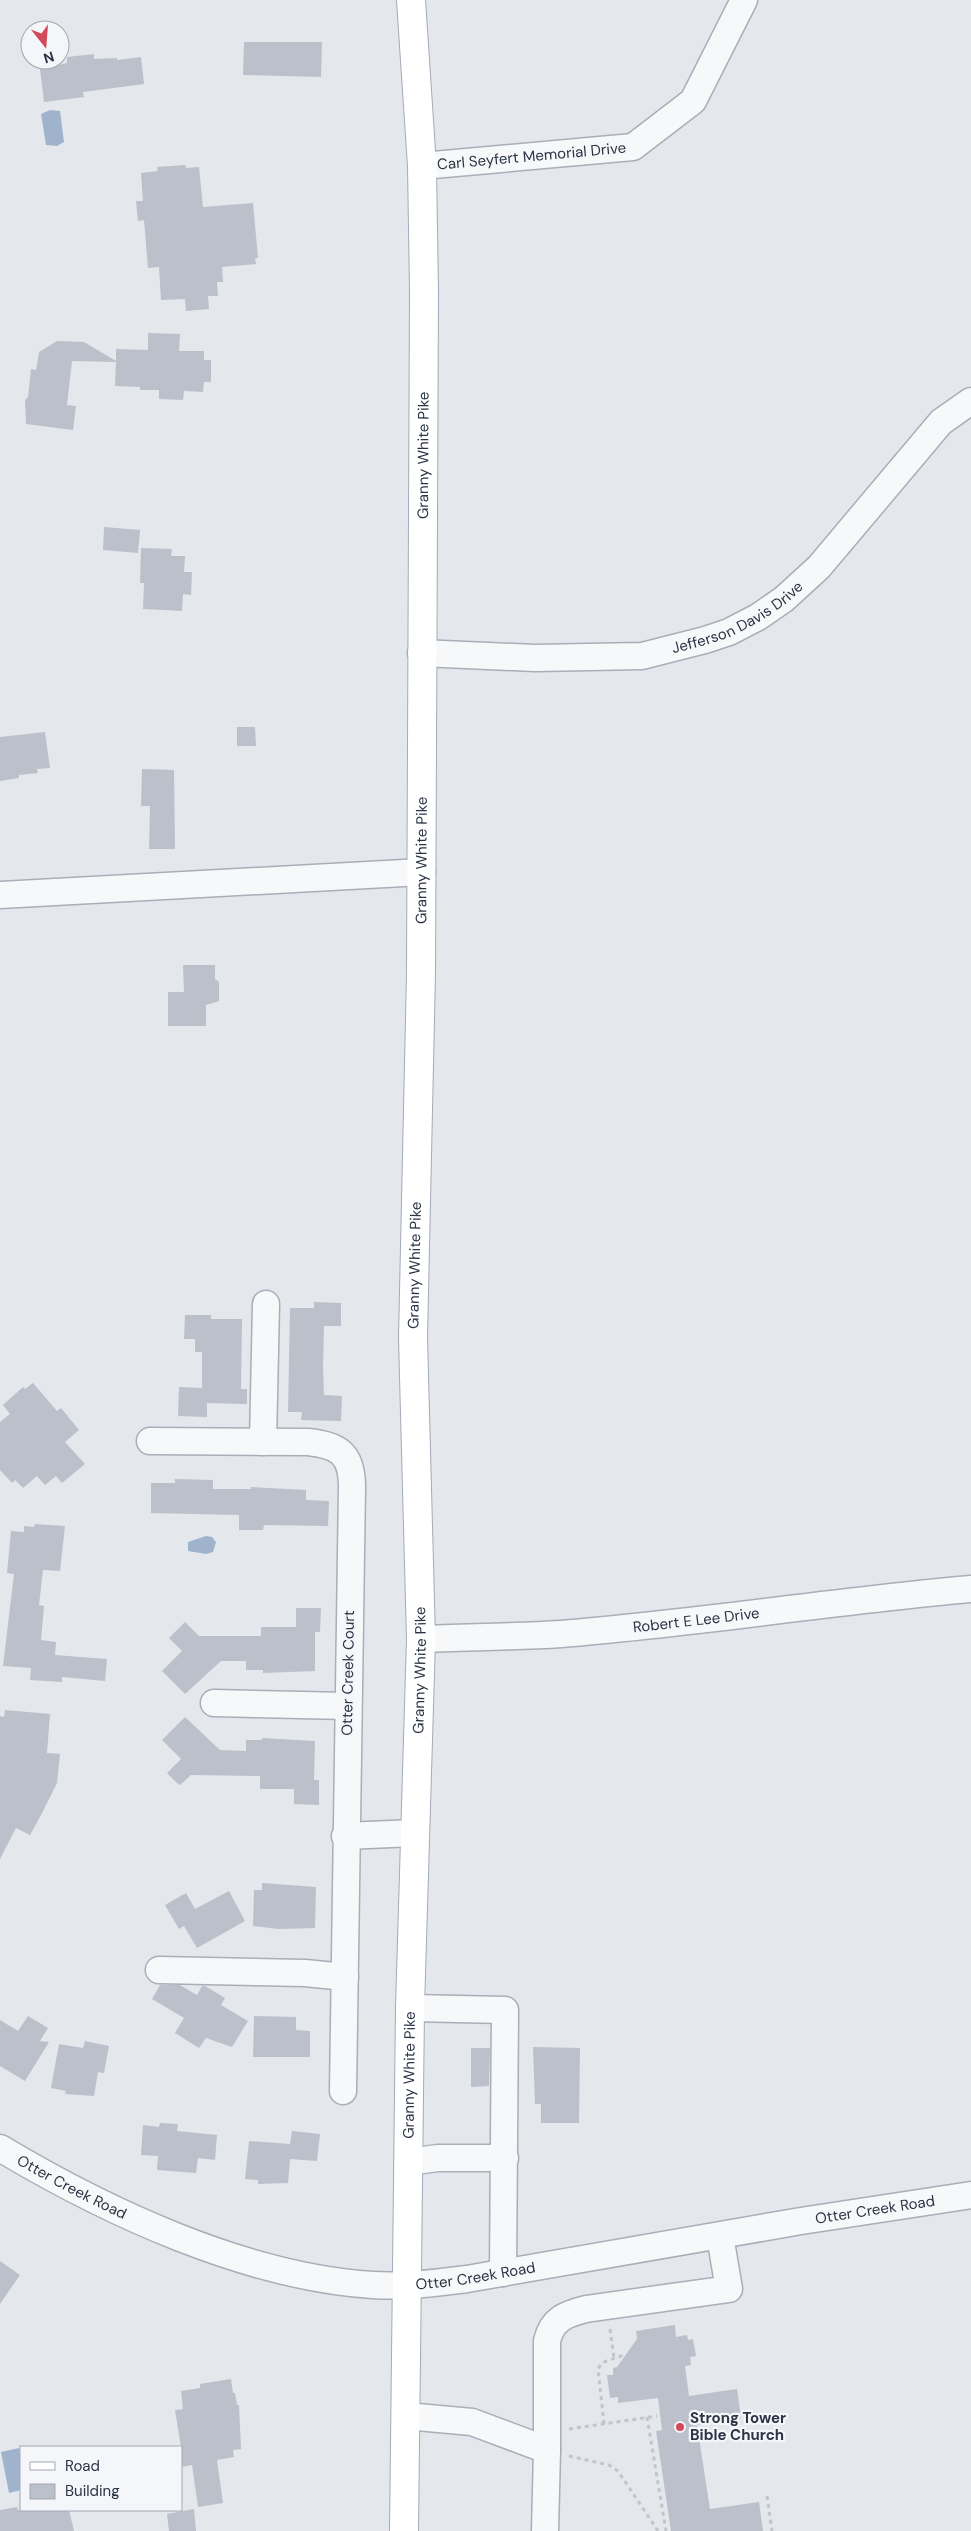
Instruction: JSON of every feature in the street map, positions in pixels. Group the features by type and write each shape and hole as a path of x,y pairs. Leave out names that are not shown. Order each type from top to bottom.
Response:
{"main road":[{"name":"Granny White Pike","path":"404,2531 410,2008 421,1639 413,1338 422,872 421,652 424,291 422,166 411,0"}],"street":[{"name":"Carl Seyfert Memorial Drive","path":"422,166 633,147 693,101 744,0"},
{"name":"Jefferson Davis Drive","path":"421,652 535,658 642,656 705,640 728,632 758,617 784,599 819,568 941,422 971,401"},
{"path":"0,895 422,872"},
{"path":"264,1442 266,1304"},
{"name":"Otter Creek Court","path":"150,1441 322,1444 342,1452 348,1462 352,1487 345,1836 343,2091"},
{"name":"Robert E Lee Drive","path":"421,1639 561,1634 776,1611 878,1597 971,1589"},
{"path":"214,1703 348,1706"},
{"path":"345,1836 414,1833"},
{"path":"163,1961 180,1956 250,1965 345,1968"},
{"path":"410,2008 505,2010 503,2274"},
{"name":"Otter Creek Road","path":"0,2148 94,2200 158,2229 208,2248 275,2268 324,2279 375,2285 432,2284 503,2274 971,2194"},
{"path":"408,2162 438,2158 505,2158"},
{"path":"545,2531 546,2362 547,2341 551,2329 564,2315 606,2306 729,2289 720,2236"},
{"path":"406,2416 472,2422 547,2441"}],"path":[{"path":"606,2306 614,2358"},
{"path":"604,2424 597,2373 602,2363 625,2353"},
{"path":"547,2441 604,2424 657,2416"},
{"path":"647,2417 666,2531"},
{"path":"547,2441 614,2467 658,2531"},
{"path":"768,2496 772,2531"}],"water":[{"path":"50,110 60,111 64,142 57,146 46,145 41,114"},
{"path":"206,1536 212,1537 216,1542 213,1552 206,1554 188,1551 188,1542"},
{"path":"19,2448 20,2490 9,2493 1,2452"}],"building":[{"path":"244,42 322,42 321,77 243,75"},
{"path":"94,54 94,59 117,58 117,60 141,57 144,84 83,92 84,97 44,102 40,70 70,70 70,57"},
{"path":"185,165 186,168 199,167 203,207 253,203 258,258 255,258 256,264 222,267 223,282 217,282 218,296 208,296 209,309 186,311 185,299 161,300 159,267 148,268 144,220 138,221 136,201 143,201 141,173 158,171 157,167"},
{"path":"148,333 180,334 179,351 204,351 204,360 211,360 211,382 204,382 203,392 184,391 183,400 159,399 159,390 140,390 140,387 115,386 116,362 72,361 67,405 76,406 73,430 26,424 25,400 28,397 31,369 36,370 39,352 57,341 84,342 116,361 116,349 148,350"},
{"path":"104,527 140,530 138,553 103,550"},
{"path":"141,548 172,549 171,556 185,556 184,572 192,572 191,595 183,594 182,611 143,609 144,583 140,583"},
{"path":"237,727 255,727 256,746 237,746"},
{"path":"45,732 50,768 37,769 38,773 19,775 19,778 0,781 0,737"},
{"path":"142,769 174,770 175,849 149,849 150,806 141,806"},
{"path":"183,965 215,965 215,979 219,982 219,1001 206,1005 206,1026 168,1026 168,992 184,992"},
{"path":"314,1302 341,1303 341,1326 324,1326 323,1368 324,1395 342,1396 341,1421 301,1420 302,1412 288,1412 290,1308 314,1308"},
{"path":"185,1315 211,1315 211,1319 242,1319 241,1389 247,1389 247,1404 207,1403 207,1417 178,1416 179,1387 202,1388 202,1352 195,1352 195,1339 184,1339"},
{"path":"33,1383 57,1411 61,1408 79,1430 65,1442 85,1464 62,1483 56,1476 45,1485 37,1476 23,1488 15,1480 12,1483 0,1470 0,1422 10,1414 3,1405 23,1387 25,1389"},
{"path":"175,1479 213,1480 213,1489 251,1489 251,1487 306,1490 306,1500 329,1501 328,1526 264,1525 263,1530 239,1530 239,1515 151,1513 151,1483 175,1483"},
{"path":"35,1524 65,1526 60,1571 43,1570 39,1605 44,1606 41,1640 56,1642 55,1655 107,1659 105,1681 62,1677 62,1682 30,1680 31,1668 3,1666 14,1574 7,1573 11,1531 24,1532 24,1526 34,1527"},
{"path":"296,1608 321,1608 320,1632 315,1632 315,1671 263,1673 263,1670 246,1670 246,1661 221,1661 185,1694 162,1671 182,1651 169,1638 185,1622 199,1636 261,1636 261,1627 296,1627"},
{"path":"5,1710 50,1714 47,1753 60,1754 57,1783 30,1835 16,1828 0,1859 0,1716 4,1717"},
{"path":"185,1717 220,1750 246,1751 246,1740 262,1740 262,1738 315,1741 314,1780 319,1780 319,1805 294,1804 294,1789 260,1789 260,1776 191,1775 180,1785 178,1784 167,1773 181,1759 162,1740"},
{"path":"262,1883 316,1887 315,1928 278,1929 253,1926 254,1890 262,1890"},
{"path":"229,1891 245,1921 197,1948 184,1926 179,1929 165,1905 186,1893 195,1909"},
{"path":"160,1985 180,1985 197,1995 202,1986 205,1986 225,1998 221,2005 248,2021 232,2047 206,2038 199,2048 175,2033 184,2018 152,1999"},
{"path":"28,2016 48,2028 40,2041 49,2042 25,2081 0,2066 0,2020 18,2031"},
{"path":"254,2016 296,2017 296,2030 310,2031 310,2057 253,2057"},
{"path":"85,2041 109,2046 104,2073 98,2072 94,2096 65,2094 66,2091 51,2088 59,2044 83,2048"},
{"path":"533,2047 580,2048 579,2123 541,2123 541,2104 535,2104"},
{"path":"471,2048 490,2048 489,2086 471,2087"},
{"path":"160,2123 178,2124 177,2131 217,2135 215,2160 198,2158 196,2173 157,2170 158,2156 141,2155 143,2125 159,2127"},
{"path":"292,2131 320,2134 317,2161 290,2159 288,2183 258,2184 258,2180 245,2179 249,2141 290,2144"},
{"path":"0,2261 20,2275 0,2304"},
{"name":"Strong Tower Bible Church","path":"675,2325 676,2337 687,2335 688,2340 693,2339 696,2356 690,2357 691,2365 685,2366 689,2396 737,2389 741,2418 697,2425 710,2509 759,2502 763,2531 671,2531 656,2431 662,2430 658,2398 618,2403 618,2397 610,2398 607,2375 613,2375 613,2368 617,2367 637,2339 636,2331"},
{"path":"231,2379 233,2393 235,2393 237,2405 239,2405 241,2449 233,2450 234,2457 217,2460 223,2503 198,2507 192,2465 182,2467 182,2446 175,2410 183,2409 181,2391 200,2388 200,2384"},
{"path":"17,2507 20,2511 69,2511 74,2531 0,2531 0,2510"},
{"path":"194,2509 196,2531 169,2531 167,2514"}],"place":[{"name":"Strong Tower Bible Church","path":"680,2427"}]}
